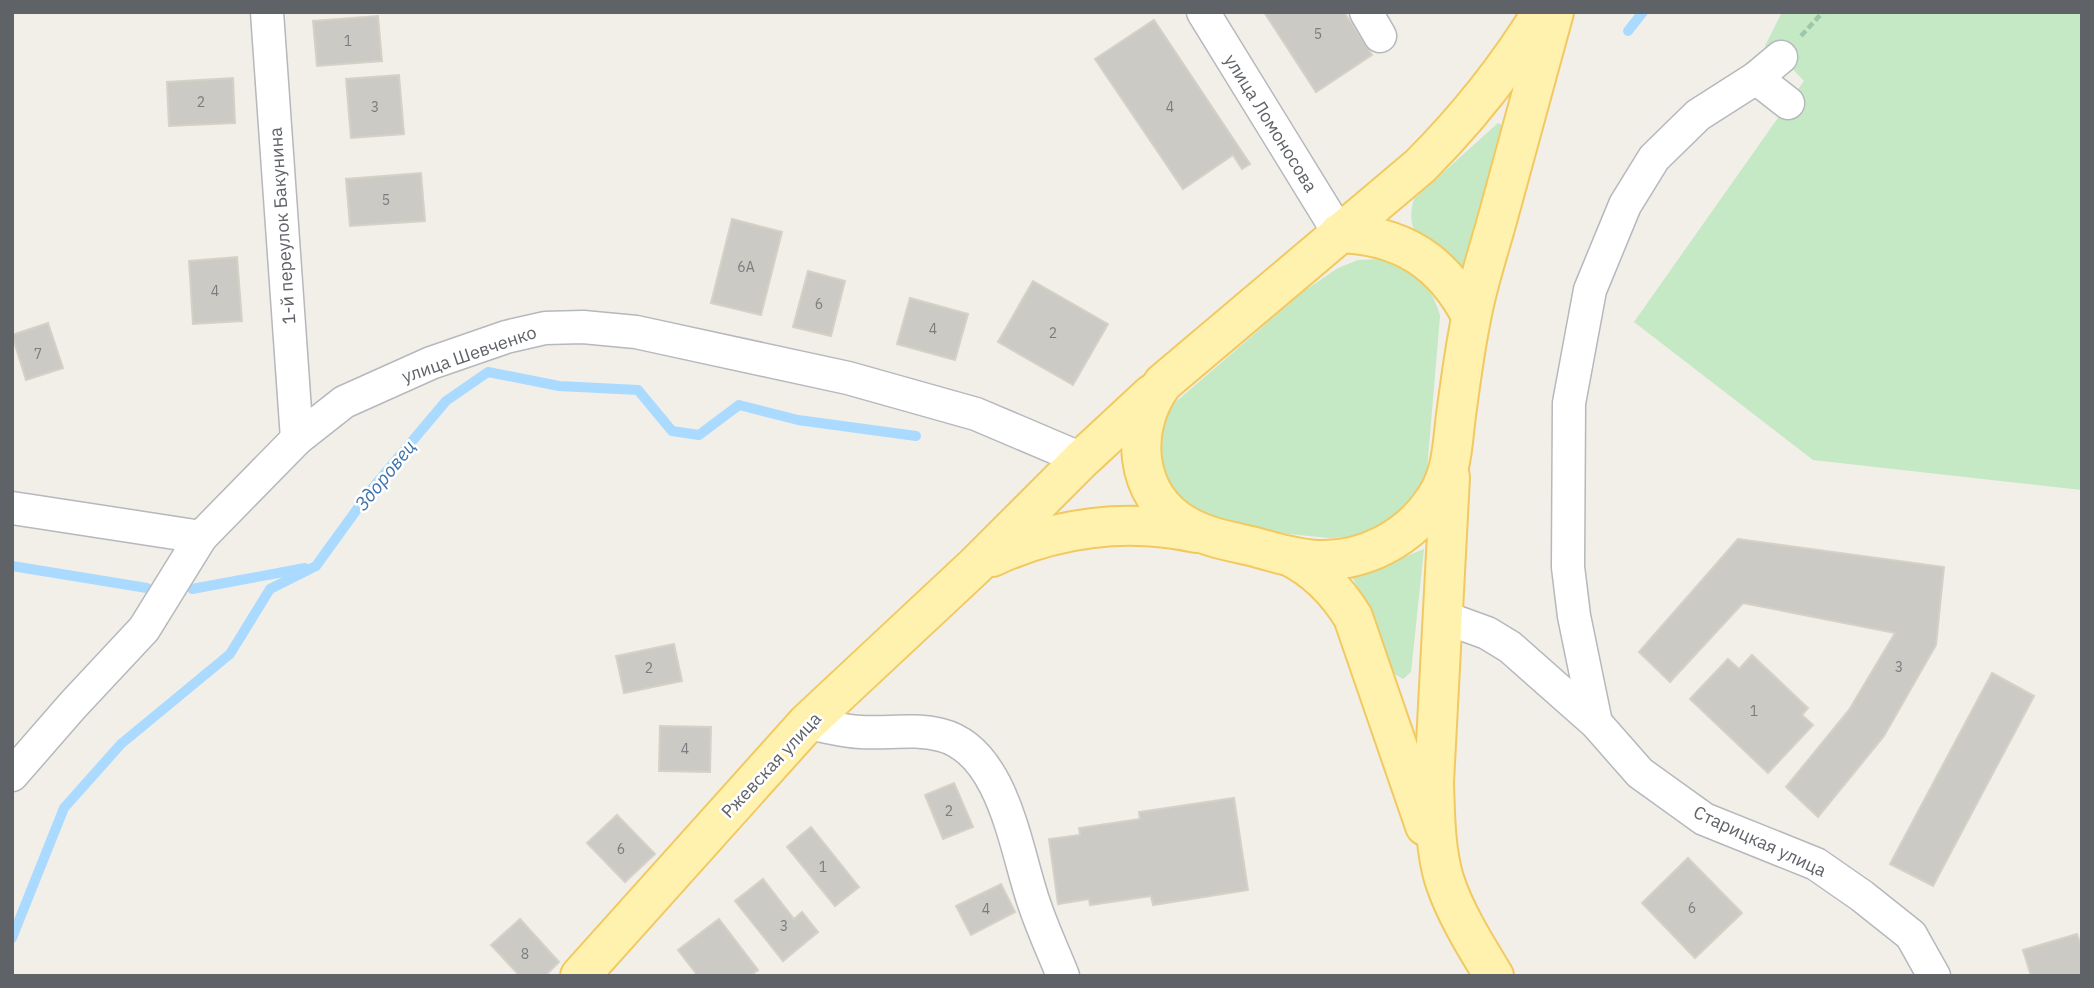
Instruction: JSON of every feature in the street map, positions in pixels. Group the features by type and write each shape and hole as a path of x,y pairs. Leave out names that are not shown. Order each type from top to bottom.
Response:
{"main road":[{"name":"Ржевская улица","path":"580,976 807,723 975,566 1163,383 1339,233 1394,190 1444,142 1511,61 1542,12"},
{"path":"1444,879 1436,830 1434,782 1450,470 1457,410 1471,316 1554,12"},
{"path":"1339,233 1380,237 1418,254 1449,281 1471,316"},
{"path":"1163,383 1154,395 1143,422 1140,444 1142,466 1162,505 1184,525 1211,536 1287,555 1320,560 1354,556 1385,545 1425,514 1450,470"},
{"name":"Ржевская улица","path":"975,566 1015,547 1079,529 1146,526 1211,536"},
{"path":"1287,555 1320,576 1339,595 1353,617 1444,879 1470,936 1493,976"}],"street":[{"name":"1-й переулок Бакунина","path":"267,12 297,439"},
{"name":"улица Ломоносова","path":"1203,12 1339,233"},
{"path":"1597,723 1574,616 1568,567 1569,402 1590,290 1625,205 1654,158 1698,115 1756,78 1781,57"},
{"path":"1756,78 1788,103"},
{"name":"улица Шевченко","path":"12,775 144,629 201,537 297,439 344,402 431,363 506,337 545,328 583,327 636,332 848,378 976,414 1082,459"},
{"path":"12,508 201,537"},
{"name":"Старицкая улица","path":"1443,617 1488,633 1510,647 1597,723 1640,773 1704,819 1816,864 1863,896 1911,935 1934,976"},
{"path":"807,723 861,732 941,735 965,746 985,767 1008,817 1034,905 1063,976"}],"green space":[{"path":"1782,12 2082,12 2082,490 1813,460 1634,322 1804,81 1781,57 1765,46"},
{"path":"1498,123 1504,126 1466,265 1456,269 1421,241 1415,232 1411,212 1414,199"},
{"path":"1384,259 1404,266 1420,279 1432,296 1440,316 1426,482 1405,515 1356,537 1329,538 1288,534 1214,520 1186,507 1156,464 1162,420 1171,406 1304,291 1338,268 1358,260"},
{"path":"1424,549 1411,672 1403,679 1393,673 1368,607 1350,573 1390,563"}],"building":[{"path":"1264,12 1344,12 1372,55 1316,92"},
{"path":"378,16 382,61 317,66 313,21"},
{"path":"1154,20 1250,164 1242,169 1233,155 1183,189 1095,59"},
{"path":"399,75 404,134 351,138 346,79"},
{"path":"233,78 235,123 169,126 167,82"},
{"path":"421,173 425,221 350,226 346,179"},
{"path":"732,219 782,232 761,315 711,303"},
{"path":"237,257 242,321 193,324 189,261"},
{"path":"808,271 845,281 831,336 793,327"},
{"path":"1033,281 1108,324 1073,385 998,342"},
{"path":"910,298 968,314 955,360 897,344"},
{"path":"48,323 63,368 26,380 12,335"},
{"path":"1738,539 1944,567 1936,645 1884,736 1818,817 1786,787 1849,710 1895,633 1743,603 1670,682 1639,652"},
{"path":"674,644 682,681 624,693 616,656"},
{"path":"1752,655 1808,708 1802,715 1813,725 1768,773 1690,699 1728,659 1739,669"},
{"path":"1992,673 2034,696 1933,886 1890,864"},
{"path":"660,726 711,727 710,772 659,771"},
{"path":"954,783 973,827 943,839 925,795"},
{"path":"1234,798 1248,890 1153,905 1151,896 1090,905 1089,899 1058,904 1049,839 1080,835 1079,828 1140,819 1139,812"},
{"path":"617,815 655,854 625,882 587,843"},
{"path":"811,827 859,887 835,906 787,847"},
{"path":"1688,858 1742,913 1695,958 1642,903"},
{"path":"763,879 794,919 802,912 818,932 783,961 735,901"},
{"path":"1001,884 1015,912 971,935 956,906"},
{"path":"520,919 559,962 545,976 520,976 491,945"},
{"path":"719,919 758,970 750,976 698,976 678,950"},
{"path":"2077,934 2082,948 2082,976 2031,976 2023,950"}],"waterway":[{"name":"Здоровец","path":"1628,31 1643,12"},
{"name":"Здоровец","path":"12,938 64,808 121,744 230,654 270,589 316,566 371,490 446,401 488,372 559,386 638,390 672,431 699,435 739,405 798,420 916,436"},
{"path":"12,566 147,588"},
{"path":"192,589 305,568"}]}
